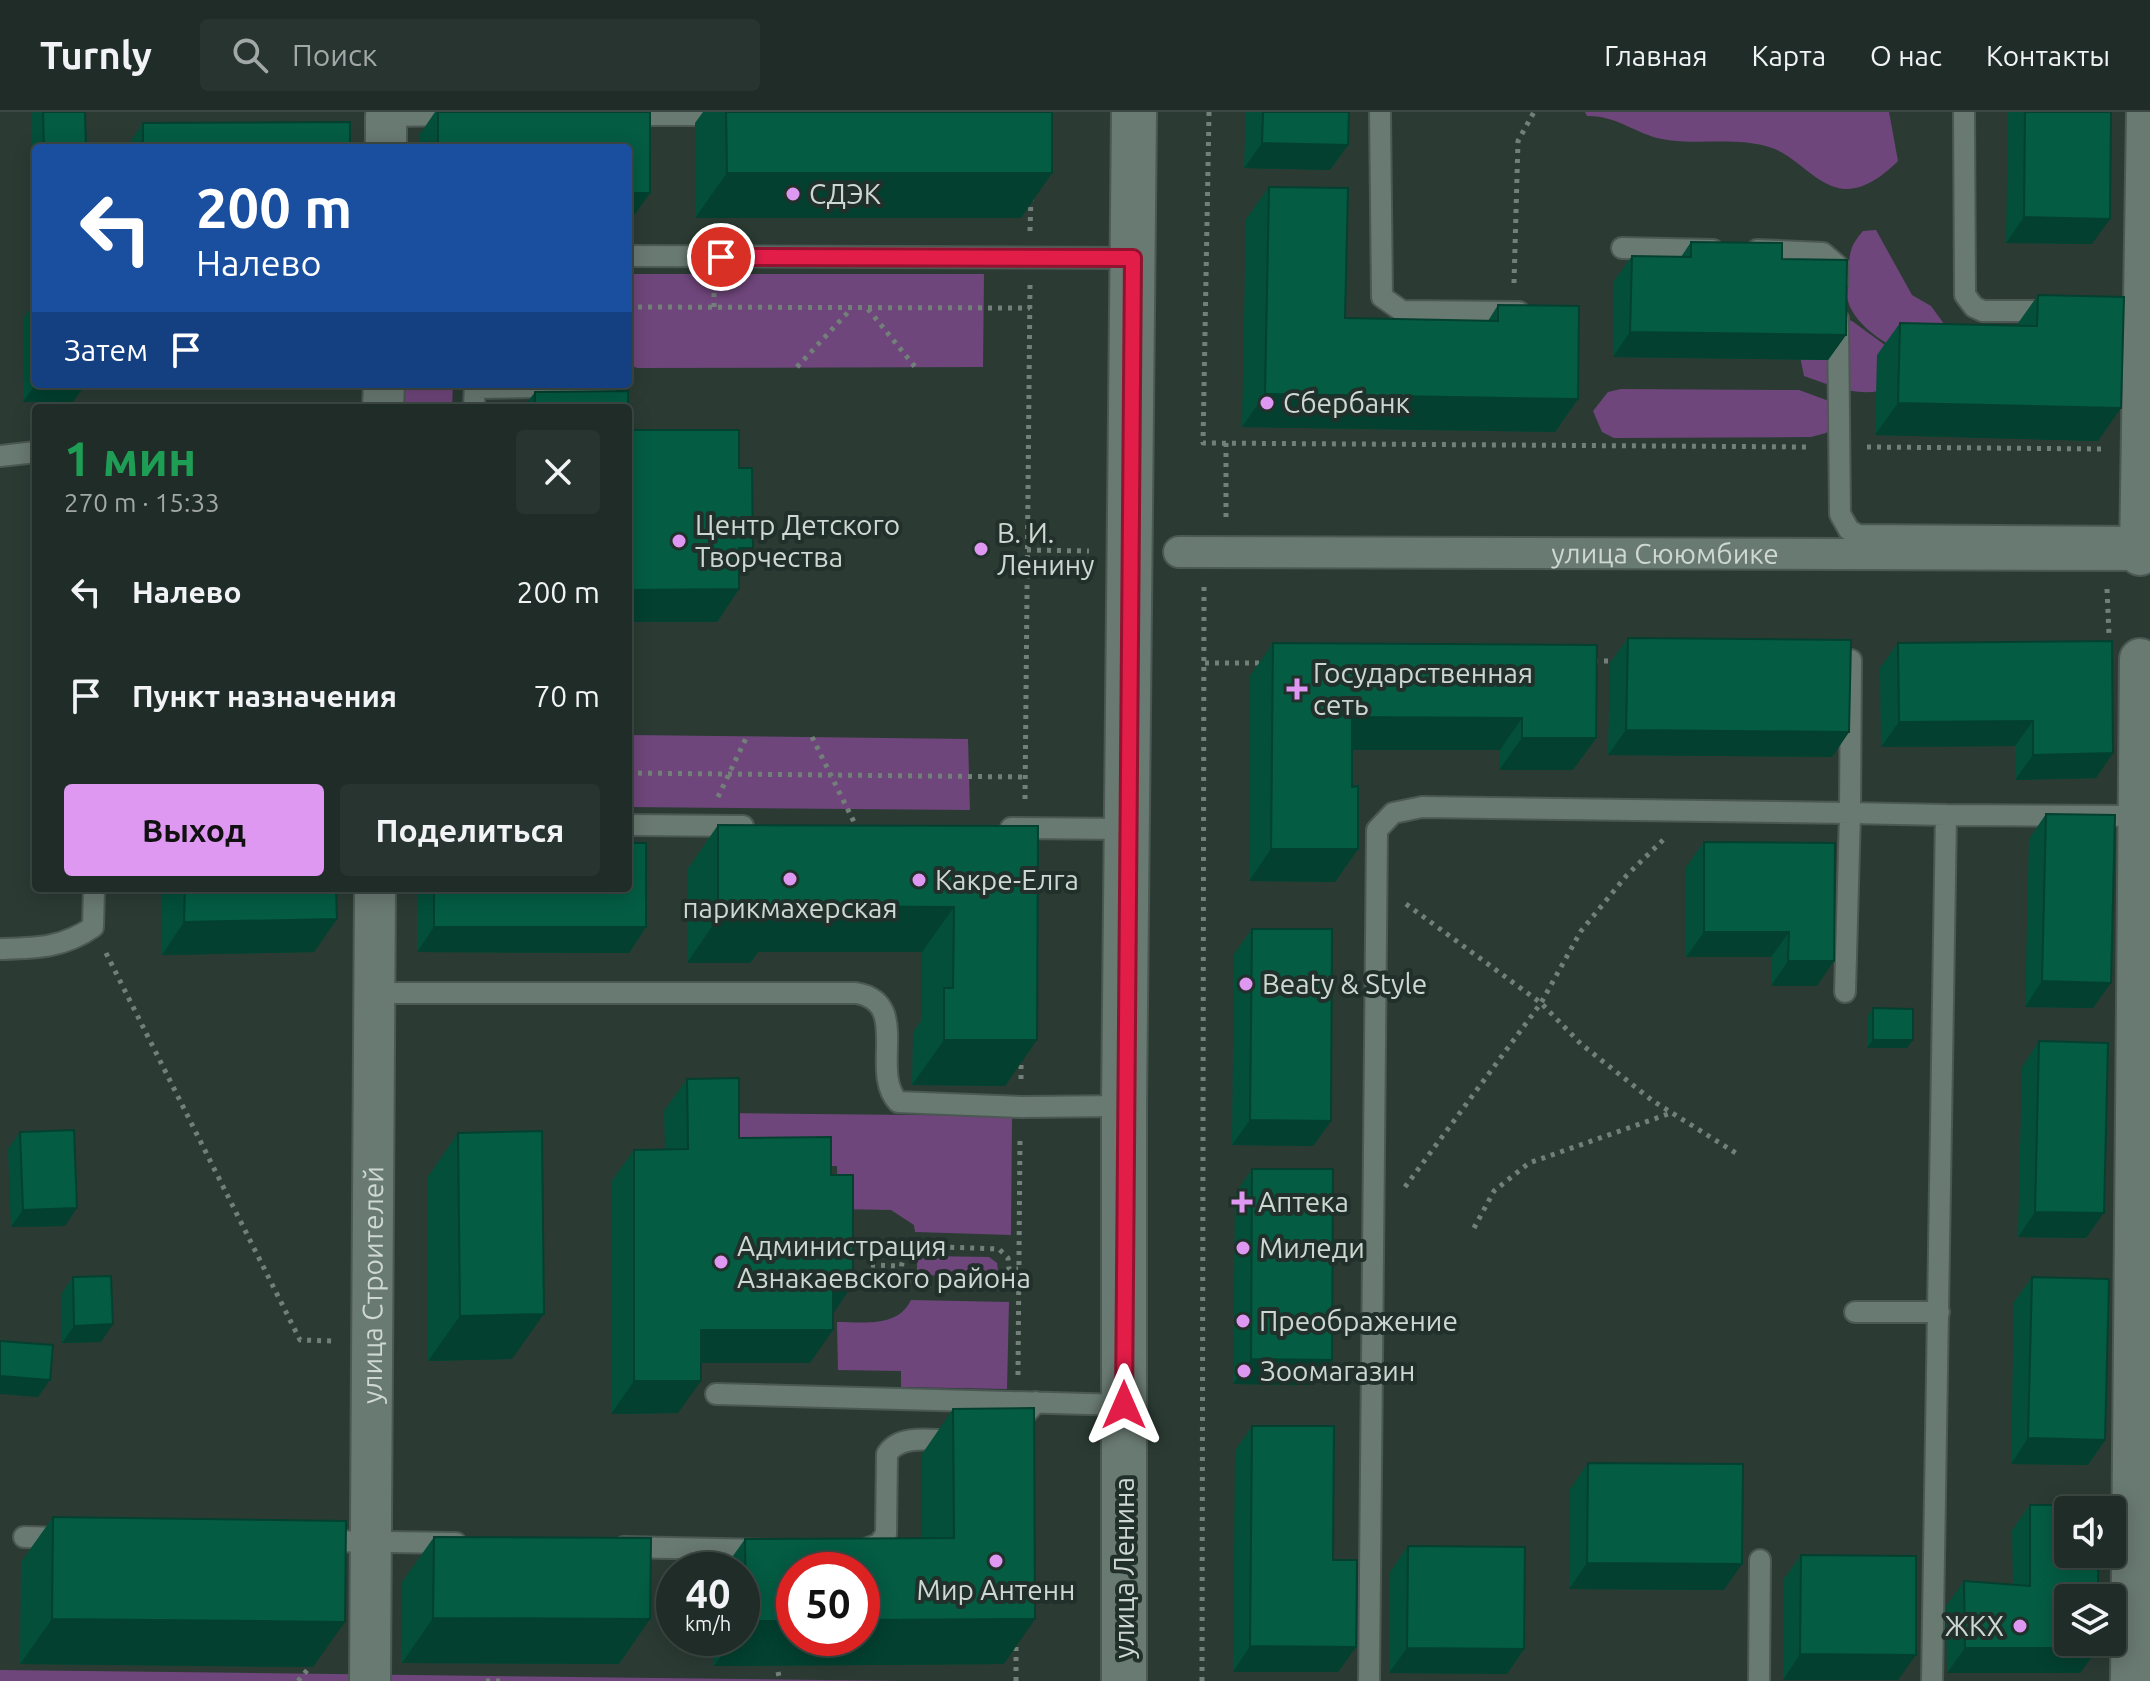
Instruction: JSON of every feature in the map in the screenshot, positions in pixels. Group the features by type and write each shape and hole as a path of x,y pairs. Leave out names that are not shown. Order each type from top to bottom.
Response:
{"main road":[{"name":"улица Ленина","path":"1124,1681 1124,1106 1134,112"}],"street":[{"path":"2146,546 2140,328 2147,112"},
{"name":"улица Сююмбике","path":"1203,552 2146,546"},
{"path":"2131,1681 2141,1546 2144,857 2139,816 2140,659"},
{"name":"улица Строителей","path":"370,1681 375,892"}],"lane":[{"path":"1380,112 1382,297 1391,307 1402,311 1538,312"},
{"path":"1964,112 1963,285 1969,302 1983,311 2075,311"},
{"path":"386,125 482,115"},
{"path":"609,115 752,115"},
{"path":"1622,248 1813,252 1833,258 1838,266 1840,514 1849,530 1858,535 2146,546"},
{"path":"632,256 1133,258"},
{"path":"475,393 569,388"},
{"path":"0,456 32,452"},
{"path":"1845,992 1851,660"},
{"path":"1369,1681 1377,830 1384,819 1404,808 2139,816"},
{"path":"1932,1681 1946,815"},
{"path":"632,825 765,826"},
{"path":"994,828 1127,829"},
{"path":"0,949 48,948 73,941 93,927 94,892"},
{"path":"374,993 856,993 878,1001 885,1013 887,1085 898,1102 1021,1107 1124,1106"},
{"path":"1855,1312 1939,1312"},
{"path":"716,1394 1124,1405"},
{"path":"998,1438 1018,1424 1027,1402"},
{"path":"842,1551 868,1549 879,1544 886,1534 887,1454 892,1445 915,1440 973,1441"},
{"path":"24,1537 87,1538"},
{"path":"292,1541 481,1544"},
{"path":"607,1546 779,1550"},
{"path":"1759,1681 1760,1560"}],"path":[{"path":"1209,112 1203,443 2143,449"},
{"path":"1513,312 1518,141 1534,112"},
{"path":"1025,828 1031,187"},
{"path":"714,274 714,307"},
{"path":"632,307 1030,308"},
{"path":"797,367 852,308"},
{"path":"868,308 916,368"},
{"path":"1202,1681 1203,552 1226,443"},
{"path":"1027,550 1090,551"},
{"path":"1583,662 1630,661"},
{"path":"1205,663 1268,663"},
{"path":"711,808 731,774 747,736"},
{"path":"812,737 856,826"},
{"path":"632,773 1025,777"},
{"path":"1397,1197 1541,1003 1581,931 1627,875 1693,811"},
{"path":"1377,881 1541,1003 1581,1044 1671,1113 1739,1155"},
{"path":"93,927 300,1340 371,1342"},
{"path":"1021,1044 1018,1269 1027,1402"},
{"path":"1474,1228 1494,1191 1529,1163 1671,1113"},
{"path":"916,1246 999,1249 1008,1258 1009,1269 1007,1280 997,1288 913,1284 902,1275 900,1266 907,1252 916,1246"},
{"path":"871,1265 900,1266"},
{"path":"1009,1269 1018,1269"},
{"path":"1016,1626 1016,1681"},
{"path":"298,1681 309,1668"},
{"path":"778,1672 780,1681"},
{"path":"486,1681 503,1681"}],"shaded area":[{"path":"1585,112 1889,112 1898,161 1867,184 1845,189 1816,178 1772,148 1758,144 1662,139 1607,118 1587,116"},
{"path":"1876,230 1912,295 1931,306 1947,328 1890,345 1855,315 1849,305 1845,283 1851,250 1863,231"},
{"path":"632,274 984,274 983,367 632,366"},
{"path":"1842,318 1852,321 1889,348 1892,387 1859,392 1804,376 1800,356"},
{"path":"399,388 453,388 452,404 399,404"},
{"path":"1621,389 1799,390 1829,401 1835,423 1826,433 1811,437 1614,438 1602,432 1593,411 1608,392"},
{"path":"632,735 968,739 970,810 632,807"},
{"path":"725,1113 1012,1116 1011,1235 915,1232 914,1225 891,1210 838,1209 837,1166 725,1166"},
{"path":"925,1256 989,1257 997,1263 998,1271 989,1277 924,1275 917,1270 917,1261"},
{"path":"911,1300 1009,1302 1007,1389 901,1387 901,1371 838,1370 837,1322 879,1322 898,1315"},
{"path":"0,1670 903,1681 0,1681"}],"building":[{"path":"43,112 85,112 86,144 44,144"},
{"path":"438,112 650,112 650,193 632,193 632,144 438,144"},
{"path":"726,112 1052,112 1052,173 727,173"},
{"path":"1263,112 1349,112 1348,145 1262,143"},
{"path":"2025,112 2111,112 2110,219 2024,217"},
{"path":"350,122 350,144 143,144 143,123"},
{"path":"1269,187 1348,188 1345,318 1498,321 1498,305 1579,306 1578,399 1265,394"},
{"path":"1691,242 1782,243 1782,259 1847,260 1846,335 1630,332 1632,256 1691,257"},
{"path":"2038,295 2124,297 2121,408 1898,403 1900,323 2037,326"},
{"path":"628,391 628,404 535,404 535,392"},
{"name":"Центр Детского Творчества","path":"632,430 739,430 739,468 752,468 753,548 739,548 739,589 632,590"},
{"path":"1628,638 1851,640 1849,732 1626,730"},
{"path":"2112,641 2113,753 2033,755 2033,721 1899,722 1898,643"},
{"path":"1273,643 1597,645 1596,738 1522,738 1522,718 1352,717 1352,787 1358,786 1358,849 1271,849"},
{"path":"2046,814 2115,815 2111,983 2042,981"},
{"path":"718,825 1038,826 1037,1040 944,1040 944,988 953,988 954,907 781,906 782,918 718,918"},
{"path":"1704,842 1835,843 1834,961 1788,961 1789,932 1704,932"},
{"path":"632,843 646,843 646,927 434,927 434,892 632,892"},
{"path":"185,892 336,892 337,919 184,922"},
{"path":"1252,929 1332,929 1331,1121 1250,1120"},
{"path":"1873,1008 1913,1009 1913,1040 1873,1040"},
{"path":"2039,1041 2108,1043 2104,1213 2035,1212"},
{"name":"Администрация Азнакаевского района","path":"739,1078 739,1138 831,1137 831,1175 853,1175 853,1284 833,1285 833,1330 701,1330 701,1381 634,1381 634,1150 688,1149 687,1079"},
{"path":"74,1130 77,1208 23,1210 20,1132"},
{"path":"542,1131 544,1314 460,1316 458,1133"},
{"path":"1252,1169 1333,1169 1332,1360 1251,1359"},
{"path":"111,1276 113,1324 74,1326 73,1277"},
{"path":"2032,1277 2109,1279 2105,1440 2028,1438"},
{"path":"0,1341 53,1345 50,1380 0,1376"},
{"path":"1034,1408 1035,1619 880,1620 880,1552 776,1552 776,1621 760,1621 760,1552 745,1552 745,1539 954,1538 953,1409"},
{"path":"1252,1426 1334,1426 1333,1560 1357,1560 1356,1647 1250,1646"},
{"path":"1588,1463 1743,1464 1742,1564 1587,1563"},
{"path":"2030,1505 2054,1505 2054,1568 2098,1568 2098,1584 2054,1584 2054,1648 1965,1648 1964,1581 2030,1586"},
{"path":"53,1517 346,1521 345,1622 52,1619"},
{"path":"434,1537 651,1538 650,1619 433,1618"},
{"path":"1408,1546 1525,1547 1524,1649 1407,1648"},
{"path":"1801,1555 1916,1556 1916,1655 1800,1654"}],"place":[{"name":"СДЭК","path":"793,194"},
{"name":"Сбербанк","path":"1267,403"},
{"name":"Центр Детского Творчества","path":"679,541"},
{"name":"В. И. Ленину","path":"981,549"},
{"name":"Государственная сеть","path":"1297,689"},
{"name":"парикмахерская","path":"790,879"},
{"name":"Какре-Елга","path":"919,880"},
{"name":"Beaty & Style","path":"1246,984"},
{"name":"Аптека","path":"1242,1202"},
{"name":"Миледи","path":"1243,1248"},
{"name":"Администрация Азнакаевского района","path":"721,1262"},
{"name":"Преображение","path":"1243,1321"},
{"name":"Зоомагазин","path":"1244,1371"},
{"name":"Мир Антенн","path":"996,1561"},
{"name":"ЖКХ","path":"2020,1626"}],"route":[{"path":"721,257 1133,258 1124,1405"}]}
